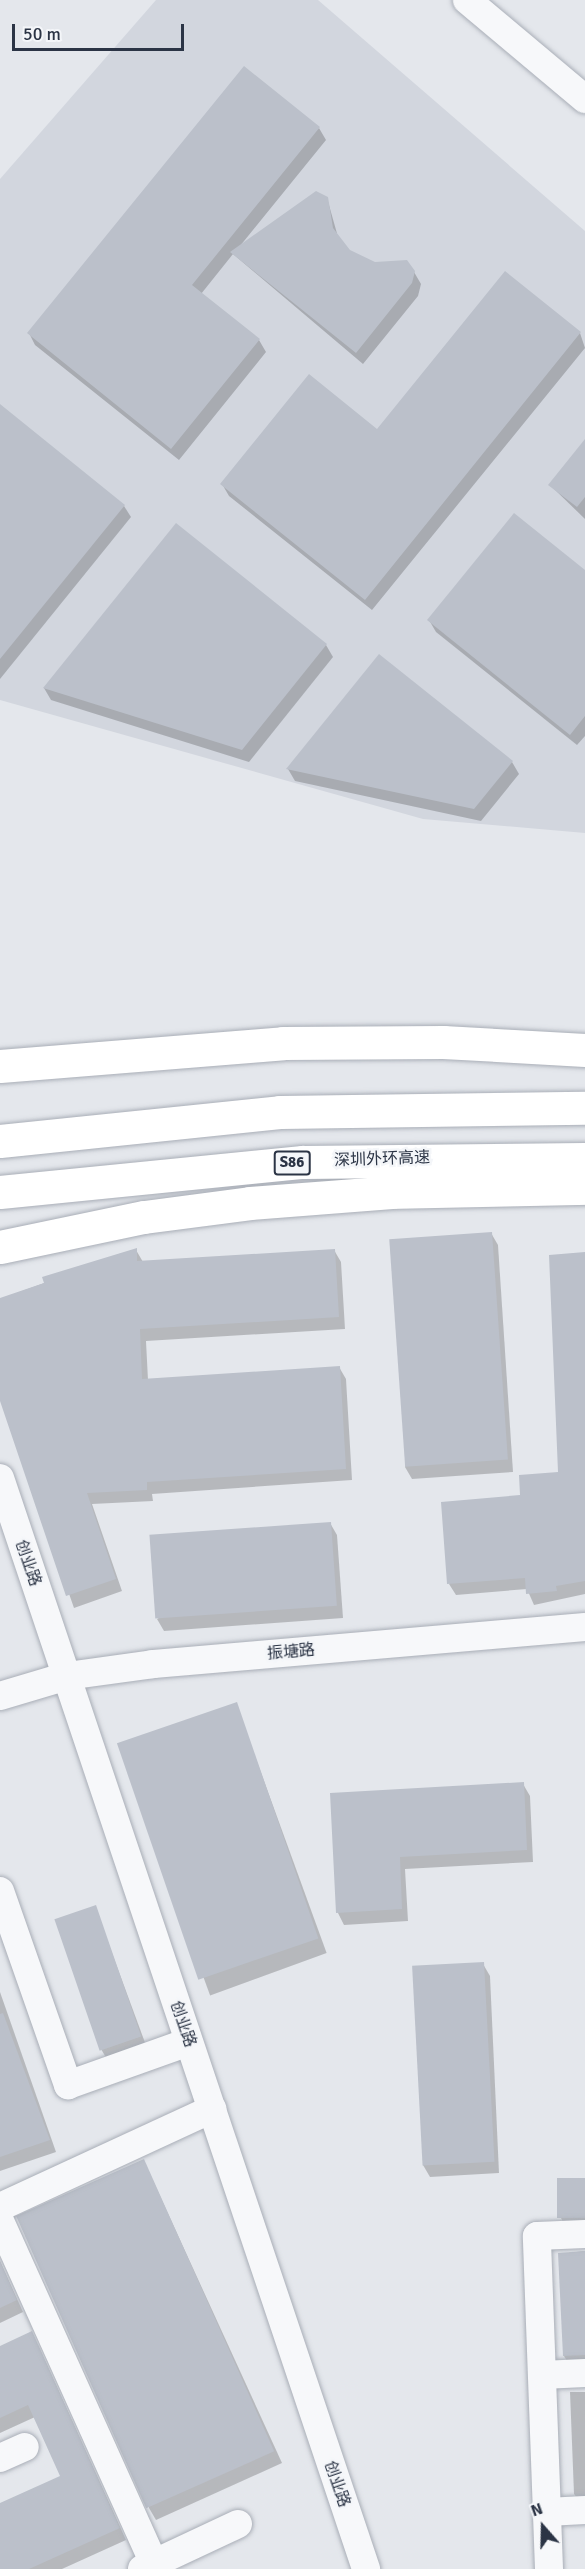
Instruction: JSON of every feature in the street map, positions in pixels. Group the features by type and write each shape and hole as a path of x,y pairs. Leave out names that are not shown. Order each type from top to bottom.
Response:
{"highway":[{"path":"0,1066 283,1043 444,1042 585,1050"},
{"path":"0,1141 280,1112 585,1108"},
{"name":"深圳外环高速","path":"0,1192 303,1162 585,1159"},
{"path":"0,1247 214,1207 356,1194 585,1188"}],"street":[{"path":"467,0 585,99"},
{"name":"创业路","path":"0,1478 366,2569"},
{"name":"振塘路","path":"0,1696 67,1676 585,1627"},
{"path":"0,1891 68,2085 189,2042"},
{"path":"0,2207 212,2109"},
{"path":"0,2221 148,2566 238,2524"},
{"path":"549,2569 537,2236 585,2234"},
{"path":"542,2375 585,2373"},
{"path":"547,2512 585,2510"}],"shaded area":[{"path":"156,0 318,0 585,231 585,833 423,819 0,700 0,179"}],"building":[{"path":"244,66 320,127 192,285 260,339 171,449 27,333"},
{"path":"316,191 328,197 333,228 350,250 375,262 407,260 415,271 412,283 356,353 230,252"},
{"path":"505,271 581,332 365,600 220,484 309,374 377,429"},
{"path":"0,404 125,505 0,659"},
{"path":"585,439 585,497 577,507 548,485"},
{"path":"514,513 585,570 585,716 570,735 427,620"},
{"path":"176,523 327,644 242,750 43,688"},
{"path":"379,654 513,761 474,809 286,769"},
{"path":"492,1232 508,1459 405,1467 389,1239"},
{"path":"137,1248 137,1261 335,1249 339,1317 140,1329 142,1379 340,1366 346,1469 147,1482 147,1490 87,1493 116,1579 66,1596 0,1401 0,1298 44,1283 42,1277"},
{"path":"585,1252 585,1581 556,1586 557,1591 526,1594 525,1578 447,1584 441,1502 520,1495 519,1475 558,1472 549,1255"},
{"path":"331,1522 337,1606 155,1618 149,1535"},
{"path":"237,1702 318,1938 198,1980 117,1743"},
{"path":"524,1782 527,1850 400,1857 402,1909 336,1913 330,1793"},
{"path":"96,1905 141,2036 100,2051 54,1919"},
{"path":"484,1962 494,2162 423,2165 412,1966"},
{"path":"3,2013 50,2140 0,2157 0,2014"},
{"path":"144,2159 274,2451 146,2508 16,2216"},
{"path":"557,2178 585,2178 585,2218 557,2218"},
{"path":"585,2251 585,2355 563,2356 558,2253"},
{"path":"0,2261 17,2300 0,2308"},
{"path":"32,2331 120,2528 29,2569 0,2569 0,2503 60,2476 28,2405 0,2418 0,2346"}]}
